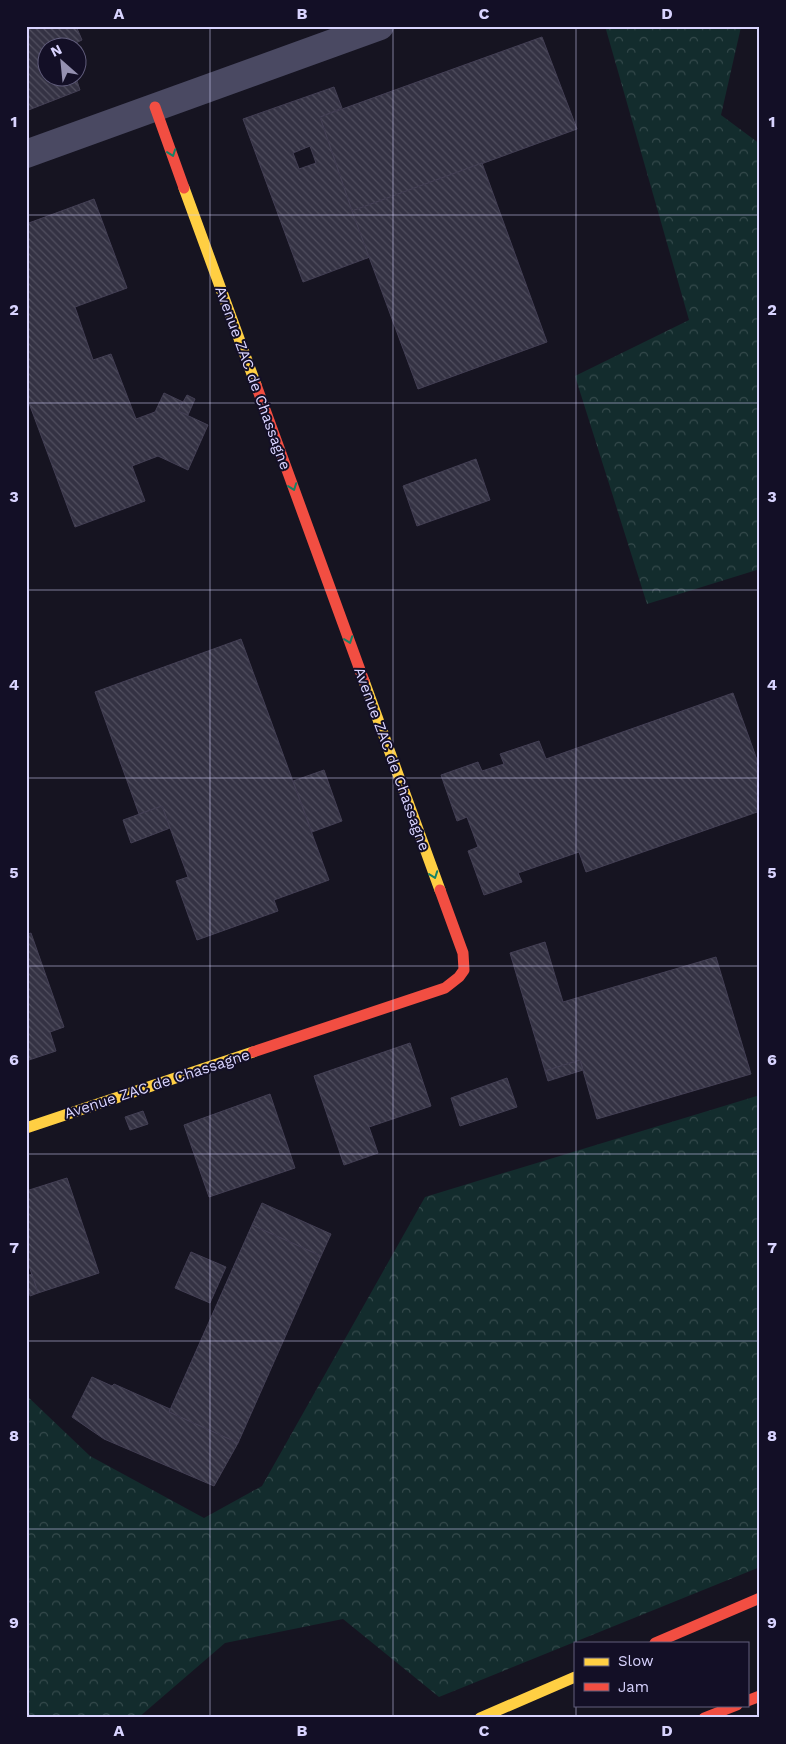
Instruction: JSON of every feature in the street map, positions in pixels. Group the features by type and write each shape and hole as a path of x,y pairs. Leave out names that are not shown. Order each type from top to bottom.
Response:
{"main road":[{"name":"Avenue ZAC de Chassagne","path":"26,1128 445,988 461,976 465,968 463,953 155,108"},
{"path":"657,1642 760,1598"},
{"path":"480,1718 574,1677"},
{"path":"748,1701 760,1696"},
{"path":"704,1718 734,1706"}],"street":[{"path":"26,154 380,26"}],"green space":[{"path":"605,26 746,26 741,27 721,115 760,144 760,569 647,604 575,376 689,320"},
{"path":"760,1095 760,1567 439,1697 343,1619 225,1643 138,1718 26,1718 26,1395 90,1456 204,1518 262,1486 425,1197"}],"building":[{"path":"26,26 76,26 81,38 38,38 38,88 79,88 80,90 26,111"},
{"path":"542,37 577,129 352,211 320,117"},
{"path":"334,87 342,108 320,117 370,257 303,282 243,119","holes":["310,146 316,163 299,169 293,153"]},
{"path":"482,163 547,342 418,389 352,211"},
{"path":"94,199 127,288 75,307 93,360 111,354 136,419 155,412 164,393 183,402 178,411 208,425 188,470 158,456 132,466 145,501 75,527 26,395 26,224"},
{"path":"187,395 195,399 188,415 178,411"},
{"path":"476,459 490,500 417,526 403,486"},
{"path":"241,639 329,880 274,900 278,911 197,940 176,881 188,877 162,806 139,814 95,692"},
{"path":"733,693 760,768 760,811 586,872 579,852 518,873 522,882 484,895 468,851 478,847 467,817 457,821 441,775 478,762 482,771 504,764 500,754 539,741 546,759"},
{"path":"324,770 342,821 312,832 293,781"},
{"path":"162,806 170,828 131,843 123,820"},
{"path":"31,933 64,1027 50,1032 56,1051 26,1061 26,935"},
{"path":"545,942 563,1002 716,957 751,1074 597,1119 580,1060 545,1071 510,953"},
{"path":"410,1043 431,1106 369,1127 378,1153 344,1165 314,1076"},
{"path":"580,1060 583,1070 548,1081 545,1071"},
{"path":"507,1078 517,1107 460,1126 451,1098"},
{"path":"270,1094 295,1168 209,1197 184,1125"},
{"path":"143,1111 148,1124 130,1130 125,1117"},
{"path":"67,1178 99,1273 38,1293 26,1257 26,1191"},
{"path":"262,1203 331,1234 321,1256 252,1225"},
{"path":"252,1225 321,1256 238,1443 169,1412"},
{"path":"191,1252 226,1267 210,1303 175,1288"},
{"path":"32,1274 38,1293 30,1296 26,1276"},
{"path":"92,1377 112,1386 114,1384 170,1409 169,1412 238,1443 214,1486 104,1439 72,1417"}],"traffic: slow":[{"path":"184,188 256,385"},
{"path":"364,681 440,890"},
{"path":"26,1128 253,1052"},
{"path":"480,1718 574,1677"}],"traffic: jam":[{"path":"155,107 184,188"},
{"path":"256,385 364,681"},
{"path":"253,1052 445,988 459,977 464,970 463,953 440,890"},
{"path":"657,1642 760,1598"},
{"path":"748,1701 760,1696"},
{"path":"704,1718 734,1706"}]}
